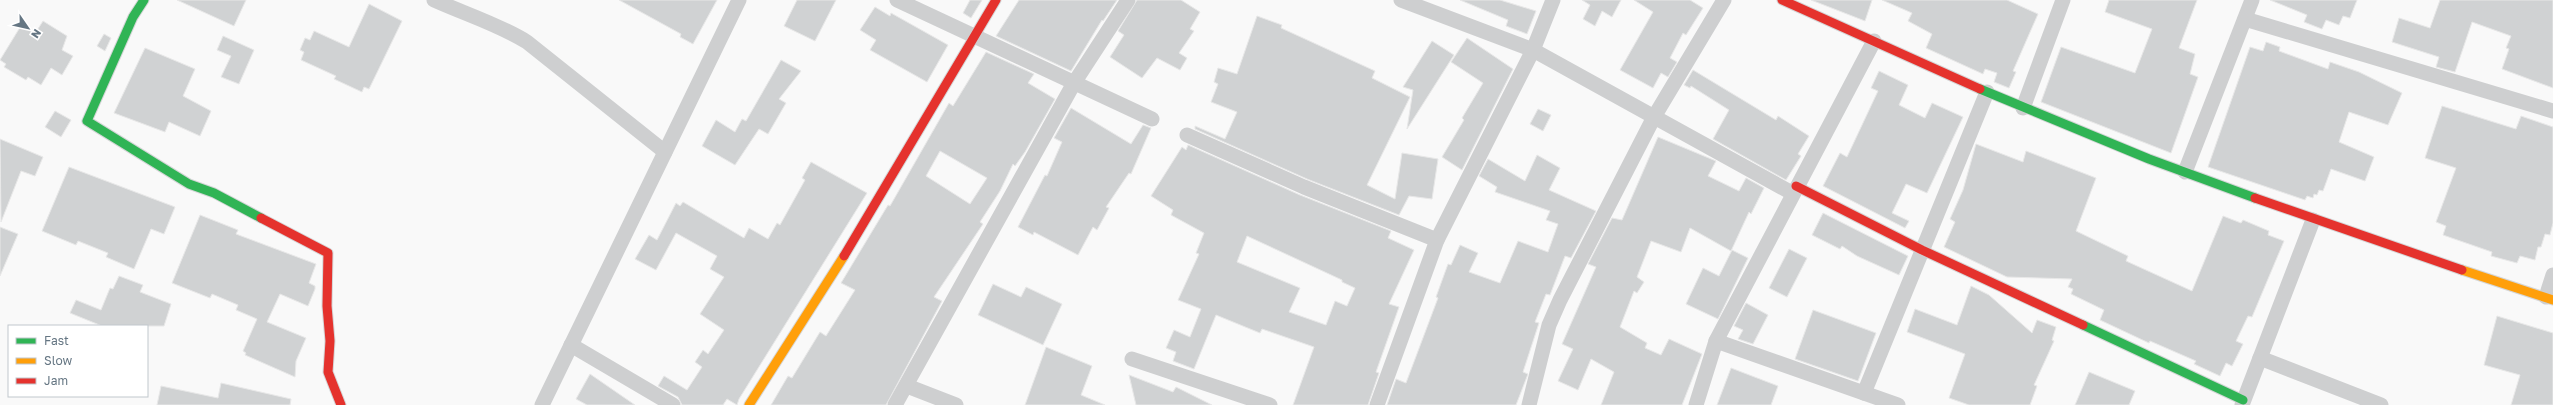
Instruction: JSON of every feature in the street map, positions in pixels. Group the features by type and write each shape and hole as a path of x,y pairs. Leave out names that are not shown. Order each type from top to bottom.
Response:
{"street":[{"path":"144,0 133,17 87,121 189,184 214,193 328,253 327,306 330,341 328,372 341,405"},
{"path":"434,0 488,24 503,27 527,42 665,152"},
{"path":"542,405 739,0"},
{"path":"896,0 1152,119"},
{"path":"749,405 836,269 996,0"},
{"path":"895,405 1074,83 1128,0"},
{"path":"1401,0 1533,50 1654,117 1794,190 2242,403 2313,220"},
{"path":"1377,405 1437,240 1533,50 1553,0"},
{"path":"1529,405 1549,325 1560,300 1654,117 1724,0"},
{"path":"1782,0 2023,108 2185,172 2313,220 2550,298 2553,275"},
{"path":"2023,108 2063,0"},
{"path":"2185,172 2252,0"},
{"path":"2245,19 2553,111"},
{"path":"1696,405 1716,341 1794,190 1874,41"},
{"path":"1864,393 1986,92"},
{"path":"1187,135 1304,187 1437,240"},
{"path":"1716,341 1898,405"},
{"path":"571,345 673,405"},
{"path":"1132,358 1270,405"},
{"path":"2260,358 2381,405"},
{"path":"906,386 956,405"}],"building":[{"path":"177,0 246,0 234,26"},
{"path":"619,0 717,0 693,44 680,37 681,34"},
{"path":"797,0 836,0 815,41 784,26"},
{"path":"970,0 982,0 971,18 963,13"},
{"path":"1019,0 1117,0 1103,21 1102,20 1071,71 996,36"},
{"path":"1137,0 1181,0 1200,12 1190,29 1194,31 1179,53 1187,58 1180,70 1157,58 1142,78 1110,57 1124,35 1118,31"},
{"path":"1460,0 1500,0 1536,11 1527,34 1506,26 1508,20"},
{"path":"1582,0 1621,0 1612,17 1602,11 1595,26 1583,19 1590,5"},
{"path":"1634,0 1690,0 1703,8 1686,35 1683,33 1670,58 1677,62 1668,77 1661,73 1653,88 1620,70 1653,12"},
{"path":"1811,0 1872,0 1865,21"},
{"path":"1882,0 2007,0 2038,14 2013,71 2016,72 2009,88 1994,82 1997,73 1985,69 1983,74 1926,48 1932,34 1908,21 1912,13"},
{"path":"2109,0 2197,0 2179,48 2195,54 2190,74 2198,77 2171,153 2041,102 2061,47 2135,73 2152,29 2105,12"},
{"path":"2270,0 2357,0 2350,18 2343,16 2339,25 2326,20 2322,29 2304,22 2307,15"},
{"path":"2440,0 2553,0 2553,88 2502,69 2509,49 2506,48 2511,36 2472,22 2455,72 2436,67 2439,57 2392,42 2399,18 2430,28"},
{"path":"369,4 402,21 369,89 364,87 362,92 334,79 336,76 301,60 304,52 300,50 305,38 310,40 314,31 349,47"},
{"path":"875,7 890,16 891,13 948,45 927,82 870,50 876,40 860,30"},
{"path":"1257,16 1282,25 1281,28 1375,71 1372,78 1410,97 1367,185 1395,199 1402,153 1438,159 1432,199 1409,196 1399,215 1307,179 1195,129 1195,126 1225,139 1237,112 1211,102 1218,84 1214,82 1218,68 1237,74"},
{"path":"43,21 67,36 62,50 73,56 62,75 51,68 41,85 28,77 26,80 4,67 6,64 0,60 22,24 36,32"},
{"path":"104,34 111,38 105,51 97,46"},
{"path":"223,36 254,50 239,84 221,77 231,56 217,50"},
{"path":"1467,38 1513,69 1462,170 1442,157 1464,120 1462,118 1483,83 1451,62"},
{"path":"1432,41 1454,55 1407,129 1413,90 1403,87"},
{"path":"2266,42 2280,47 2279,51 2328,69 2330,62 2359,72 2402,93 2388,125 2349,112 2339,142 2374,157 2365,181 2331,169 2323,191 2319,190 2317,195 2314,194 2313,198 2307,196 2305,200 2208,167 2250,47 2263,51"},
{"path":"145,48 195,69 183,96 211,111 200,136 169,122 165,132 114,113"},
{"path":"986,52 1034,74 1028,83 1055,99 1025,152 1015,166 1013,164 1000,191 980,222 983,224 934,297 942,301 886,405 771,405 788,376 792,378 820,332 826,336 855,290 841,283 888,205 890,206 949,103 953,106","holes":["940,151 987,178 970,204 926,176"]},
{"path":"781,60 801,71 779,99 786,103 768,134 759,129 735,165 702,146 716,120 735,132 742,119 746,121"},
{"path":"1693,70 1776,120 1778,116 1809,136 1798,154 1801,156 1786,180 1713,139 1729,110 1691,86 1690,88 1684,85"},
{"path":"1879,71 1908,85 1899,105 1925,118 1932,103 1963,117 1927,193 1906,184 1892,213 1909,221 1905,228 1823,186 1840,153 1847,157 1878,91 1871,88"},
{"path":"2442,106 2516,129 2521,116 2553,127 2553,223 2550,235 2545,234 2541,247 2538,247 2535,260 2520,256 2517,263 2491,256 2492,252 2443,235 2446,226 2436,222 2456,168 2425,158"},
{"path":"1071,108 1131,144 1143,125 1151,128 1131,174 1129,173 1106,207 1109,208 1097,230 1093,227 1078,255 1034,232 1033,235 1018,227 1045,175 1047,176 1062,142 1054,138"},
{"path":"1538,109 1551,115 1543,131 1530,124"},
{"path":"55,111 71,120 61,137 45,127"},
{"path":"1658,137 1716,161 1708,176 1739,191 1746,178 1764,188 1751,214 1749,212 1731,251 1690,228 1681,252 1651,241 1637,277 1644,282 1637,293 1634,291 1620,327 1647,343 1645,348 1661,355 1669,339 1702,354 1682,405 1601,405 1614,372 1591,359 1578,390 1558,381 1573,349 1562,344 1596,267 1588,264 1612,218 1622,220"},
{"path":"0,139 43,157 35,176 21,171 1,222"},
{"path":"1976,144 2023,162 2026,151 2096,178 2076,231 2128,256 2126,261 2192,291 2223,216 2241,223 2243,220 2269,231 2268,235 2284,241 2252,317 2248,316 2236,341 2243,344 2232,366 2226,363 2220,376 2194,364 2196,361 2150,341 2149,343 2100,320 2104,310 2071,294 2073,289 2068,287 2072,279 2007,277 1944,247 1955,222 1950,219 1963,190"},
{"path":"1188,145 1300,195 1391,231 1388,238 1414,250 1389,304 1399,307 1376,372 1379,373 1368,405 1293,405 1314,347 1262,329 1260,333 1216,315 1194,369 1173,361 1176,352 1166,348 1174,330 1190,337 1201,309 1178,300 1199,254 1196,253 1204,233 1171,215 1173,210 1151,196 1182,147 1186,150","holes":["1247,236 1342,280 1342,282 1355,288 1347,306 1335,301 1326,325 1289,312 1300,288 1237,262"]},
{"path":"1537,155 1560,168 1549,190 1596,211 1571,258 1565,256 1550,295 1546,294 1535,322 1539,323 1523,372 1528,374 1516,405 1387,405 1396,379 1406,383 1438,298 1436,297 1448,264 1451,265 1460,245 1478,253 1469,272 1500,283 1518,241 1548,252 1558,224 1546,220 1550,211 1495,192 1497,187 1479,176 1488,159 1525,181"},
{"path":"811,162 867,193 739,399 737,405 727,399 723,405 682,405 678,397 658,386 664,376 687,390 702,367 695,362 703,350 708,354 724,330 700,314 724,277 710,269 717,256 676,233 656,270 635,259 649,235 657,240 676,203 680,206 683,202 744,238 749,228 768,239 777,223 780,225 805,180 802,178"},
{"path":"69,167 175,207 164,234 151,229 134,269 106,257 108,253 78,241 76,245 42,231"},
{"path":"1823,213 1908,256 1899,275 1857,256 1842,246 1840,249 1812,235"},
{"path":"200,215 238,230 236,234 316,264 309,283 315,286 315,289 308,306 280,294 267,322 306,338 296,361 295,377 245,355 246,353 243,351 257,319 236,310 238,305 212,294 210,298 172,283"},
{"path":"0,227 18,234 0,276"},
{"path":"1789,249 1807,258 1787,297 1769,288"},
{"path":"1732,250 1748,258 1718,319 1686,304 1703,268 1719,276"},
{"path":"119,276 143,285 140,292 171,304 164,326 100,325 70,313 76,300 101,310 110,288 113,289"},
{"path":"993,284 1021,297 1026,287 1062,304 1043,345 978,315"},
{"path":"1971,286 1989,295 2032,333 2037,320 2056,327 2052,340 2054,341 2034,385 2037,386 2030,405 1969,405 1949,398 1965,354 1907,332 1915,309 1957,325"},
{"path":"1746,303 1768,315 1753,344 1738,339 1743,330 1734,326"},
{"path":"1813,310 1876,333 1858,381 1795,359"},
{"path":"2497,316 2553,333 2553,405 2511,405 2520,375 2484,365"},
{"path":"1046,347 1092,366 1081,395 1105,405 1025,405"},
{"path":"1731,368 1778,386 1771,405 1717,405"},
{"path":"2089,372 2135,391 2129,405 2075,405"},
{"path":"590,374 635,405 587,405 576,399"},
{"path":"1129,375 1173,392 1176,387 1212,405 1136,405"},
{"path":"221,383 291,399 290,405 157,405 161,386 218,398"}],"traffic: fast":[{"path":"144,0 133,17 87,121 189,184 214,193 261,218"},
{"path":"1980,89 2149,159 2255,198"},
{"path":"2083,325 2243,400"}],"traffic: slow":[{"path":"749,405 844,256"},
{"path":"2462,270 2553,300"}],"traffic: jam":[{"path":"844,256 996,0"},
{"path":"1782,0 1980,89"},
{"path":"1796,186 1922,250 2083,325"},
{"path":"2255,198 2462,270"},
{"path":"261,218 328,253 327,306 330,341 328,372 341,405"}]}
